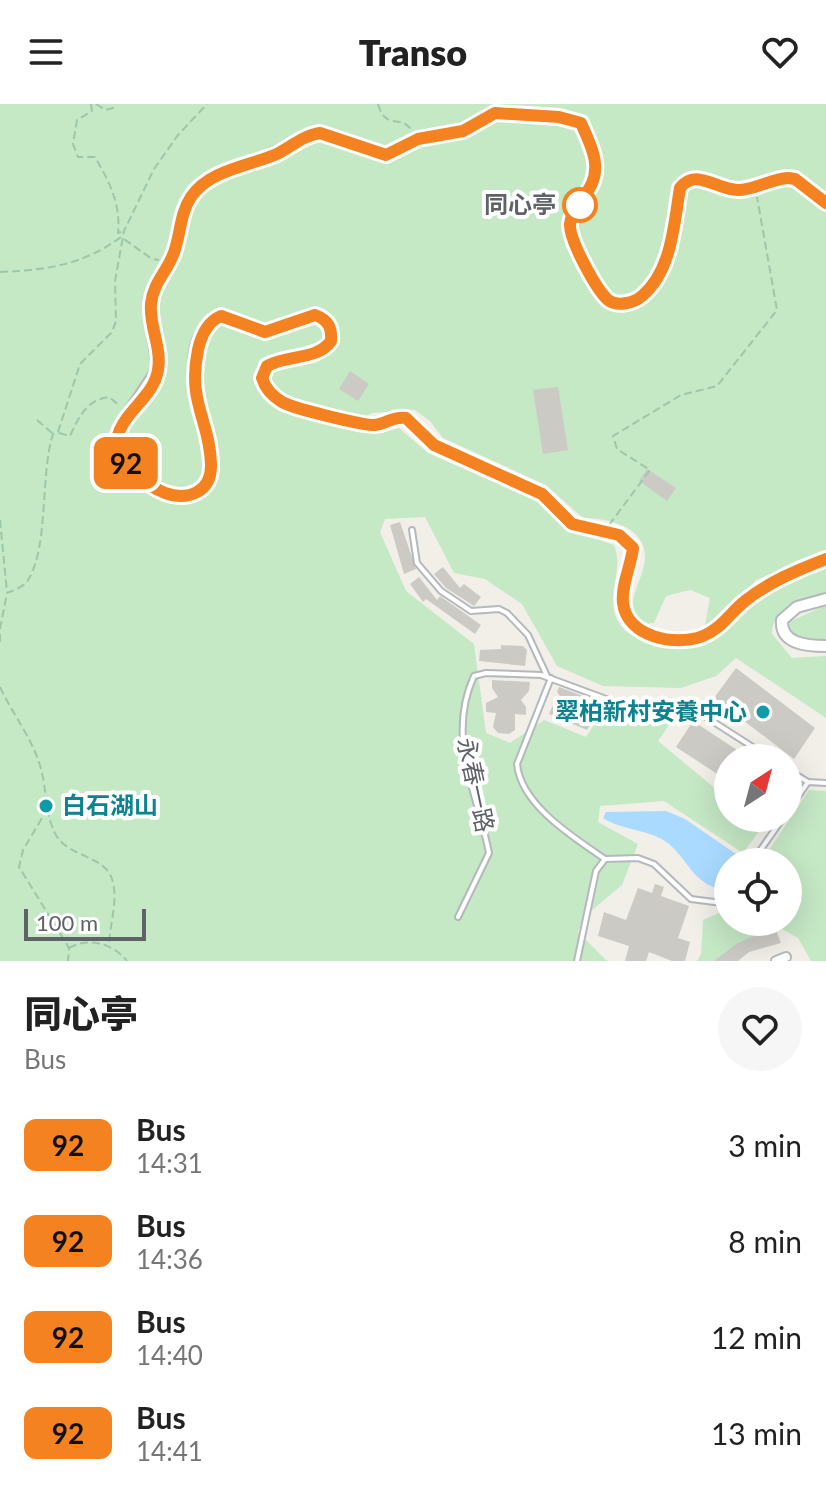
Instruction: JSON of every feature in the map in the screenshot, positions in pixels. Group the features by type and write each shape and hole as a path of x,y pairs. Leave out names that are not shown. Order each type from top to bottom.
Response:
{"street":[{"path":"826,203 795,179 775,178 740,190 695,178 686,180 680,188 667,258 644,295 618,304 610,302 604,294 581,256 570,228 574,213 593,184 595,163 581,123 495,113 463,131 418,139 386,155 320,133 312,134 278,153 222,174 191,197 183,210 170,261 153,290 151,306 158,369 150,387 129,412 116,436 119,456 162,492 178,496 195,495 209,479 211,463 193,377 204,332 221,316 265,332 315,315 327,321 332,330 326,348 280,359 262,373 264,385 280,401 360,424 379,425 394,418 406,418 434,445 542,494 572,524 619,535 633,548 623,598 632,625 653,636 699,638 714,631 757,592 826,559"},
{"path":"826,599 797,607 782,620 781,627 788,639 826,646"},
{"path":"776,961 786,957"}],"lane":[{"path":"412,530 417,563 441,591 471,611 499,609 507,613 528,635 549,677 517,764 518,774 539,807 605,859"},
{"name":"永春一路","path":"458,917 489,853 468,769 461,718 463,700 474,676 486,673 549,677 625,706 687,705 748,744"},
{"path":"802,778 808,782 826,783"},
{"path":"802,791 808,782"},
{"path":"577,961 596,871 605,859 621,856 654,864 695,901 714,902"}],"path":[{"path":"112,104 113,108 105,110 94,104 92,111 77,120 73,144 78,157 95,157 112,186 120,219 118,233 124,231"},
{"path":"58,432 80,364 112,332 116,321 114,299 121,237 154,169 178,135 207,104"},
{"path":"378,104 382,115 390,122 403,122 412,128 418,139"},
{"path":"604,532 650,470 617,449 613,436 681,395 717,386 777,310 755,184"},
{"path":"121,237 152,259 170,261"},
{"path":"0,272 50,270 85,260 121,237"},
{"path":"53,434 58,432 70,436 80,414 95,399 109,397 129,412"},
{"path":"37,420 53,434"},
{"path":"7,593 28,580 33,564 44,503 44,471 53,434"},
{"path":"0,520 7,593 0,644"},
{"path":"0,687 27,734 41,769 57,837 83,856 104,865 112,879 109,947"},
{"path":"49,807 23,850 19,867 69,948 68,961"},
{"path":"69,948 88,942 109,947 127,961"}],"green space":[{"path":"0,104 826,104 826,551 756,580 718,624 704,630 710,598 690,590 666,596 654,623 641,624 633,602 645,552 642,542 627,528 605,520 583,518 546,485 443,438 430,421 415,410 372,413 362,419 362,430 381,433 399,428 428,453 537,501 564,528 614,545 617,555 613,594 615,614 625,630 641,639 669,644 698,642 721,629 774,589 826,568 826,593 783,610 777,616 772,634 792,658 826,656 826,718 736,658 716,676 681,688 603,686 557,666 522,604 485,579 454,573 425,517 385,519 380,532 406,591 474,644 486,733 510,743 544,720 586,737 606,707 674,718 658,741 714,787 714,832 758,832 747,848 735,848 664,801 600,806 598,822 638,844 622,885 585,916 578,932 607,961 0,961"},
{"path":"826,605 826,639 797,641 790,636 787,623"},
{"path":"809,790 826,791 826,961 811,961 794,936 802,936 802,848 770,848 781,832 802,832 802,800"},
{"path":"714,915 714,936 760,936 717,961 697,961 701,954 703,920"}],"water":[{"path":"666,811 685,819 727,848 714,848 714,887 695,875 662,839 603,818 606,812"}],"building":[{"path":"350,371 369,384 358,401 339,389"},
{"path":"558,387 568,450 543,454 533,390"},
{"path":"647,469 676,488 667,501 639,481"},
{"path":"400,522 416,569 404,574 390,525"},
{"path":"443,567 460,588 464,584 481,597 474,606 446,588 434,574"},
{"path":"419,577 437,600 440,596 481,625 475,634 426,599 423,602 410,584"},
{"path":"501,645 523,646 527,650 525,666 479,661 480,650 501,649"},
{"name":"翠柏新村安養中心","path":"736,668 815,728 802,747 802,744 774,744 714,698"},
{"path":"492,680 530,682 529,691 521,700 526,707 526,715 515,714 515,730 509,734 498,733 493,727 496,713 486,712 486,703 498,697 492,688"},
{"path":"559,687 599,702 595,711 587,713 591,723 587,730 549,714 553,705 566,704 557,692"},
{"path":"693,721 728,744 714,744 714,772 676,747"},
{"path":"655,884 664,887 661,896 689,906 678,938 690,942 685,961 672,961 649,952 646,961 625,961 629,946 598,936 604,912 626,920 638,888 652,893"},
{"path":"754,936 778,936 781,943 749,952 738,961 714,961 736,944"}],"bus line":[{"name":"92","path":"826,203 795,179 775,178 740,190 695,178 686,180 680,188 667,258 644,295 618,304 610,302 604,294 581,256 570,228 574,213 593,184 595,163 581,123 571,118 495,113 463,131 418,139 386,155 320,133 312,134 278,153 211,180 191,197 183,210 174,252 153,290 151,322 158,350 158,369 150,387 122,423 116,436 116,448 131,469 162,492 187,497 201,491 209,479 211,463 193,377 200,342 209,324 216,318 226,316 265,332 315,315 327,321 332,330 331,341 320,352 280,359 267,366 262,378 271,393 295,408 324,412 360,424 379,425 394,418 406,418 416,424 434,445 542,494 572,524 619,535 633,548 623,598 624,608 632,625 641,631 675,639 699,638 714,631 746,600 775,581 826,559"}],"place":[{"name":"同心亭","path":"580,205"},
{"name":"翠柏新村安養中心","path":"763,712"},
{"name":"白石湖山","path":"46,806"}]}
